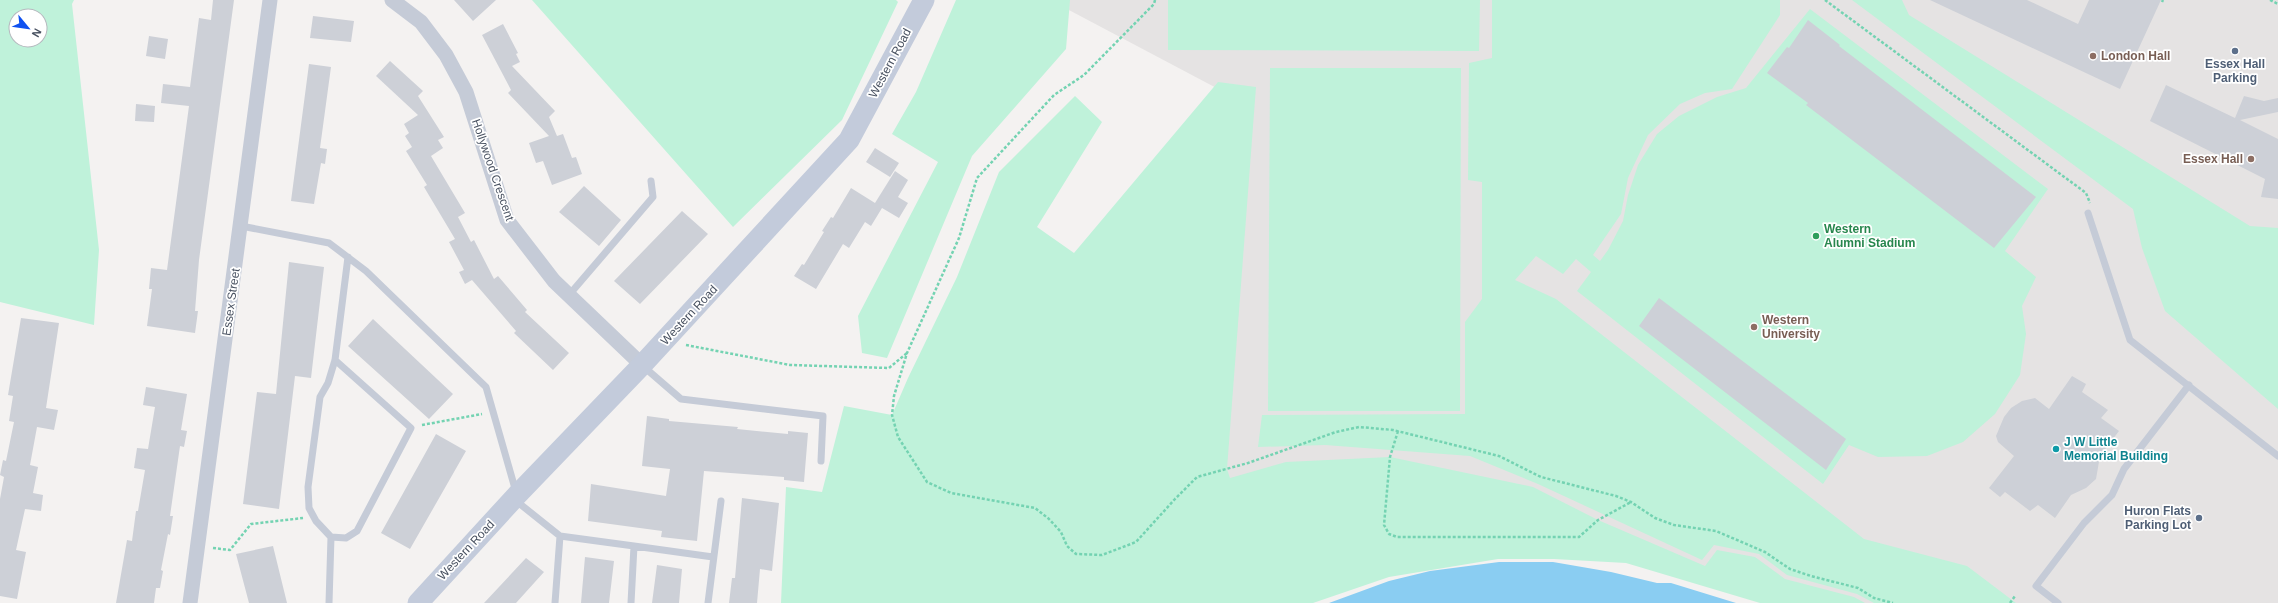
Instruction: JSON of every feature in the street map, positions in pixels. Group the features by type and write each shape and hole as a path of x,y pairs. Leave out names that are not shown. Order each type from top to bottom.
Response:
{"main road":[{"name":"Western Road","path":"418,603 515,497 642,366 849,140 922,1"}],"street":[{"name":"Essex Street","path":"190,603 199,545 270,0"},
{"name":"Hollywood Crescent","path":"392,0 421,22 446,55 466,92 507,220 554,281 642,366"}],"lane":[{"path":"569,295 653,197 651,181"},
{"path":"2088,213 2130,340 2278,456"},
{"path":"241,226 329,243 366,271 486,387 515,497 560,536 713,557"},
{"path":"329,603 331,537 313,517 309,508 308,487 320,397 328,383 335,360 348,257"},
{"path":"331,537 346,538 357,531 411,428 335,360"},
{"path":"642,366 681,400 823,416 821,462"},
{"path":"2058,603 2036,586 2084,523 2112,495 2124,469 2189,385"},
{"path":"708,603 721,501"},
{"path":"554,603 560,536"},
{"path":"631,603 634,546"}],"path":[{"path":"1155,0 1154,4 1084,75 1054,95 977,178 959,238 907,353 894,396 892,415 898,437 927,482 951,493 1035,508 1049,519 1061,532 1067,546 1076,554 1102,554 1136,542 1197,477 1255,460 1336,432 1359,427 1398,431 1493,454 1541,477 1616,496 1631,502 1655,518 1674,525 1716,531 1765,552 1790,568 1811,576 1858,588 1874,598 1893,603"},
{"path":"1825,0 2086,193 2090,204 2088,213"},
{"path":"2270,0 2278,4"},
{"path":"686,345 798,366 889,368 907,353"},
{"path":"411,428 492,412"},
{"path":"1398,431 1390,457 1384,525 1389,534 1398,537 1579,537 1598,520 1631,502"},
{"path":"199,545 230,550 251,524 313,517"},
{"path":"2010,603 2015,596"}],"shaded area":[{"name":"Western University","path":"1050,0 2278,0 2278,603 1810,603 1668,561 1447,555 1216,603 1241,101"}],"green space":[{"path":"0,0 74,0 72,4 99,250 94,325 0,302"},
{"path":"532,0 896,0 898,2 842,120 733,227"},
{"path":"956,0 1070,0 1066,49 972,156 887,358 862,353 858,316 938,162 892,134 916,92"},
{"path":"1168,0 1480,0 1479,51 1168,50"},
{"path":"1492,0 1780,0 1780,15 1732,89 1705,93 1680,104 1648,135 1628,178 1621,214 1593,255 1600,261 1608,250 1623,221 1628,195 1638,165 1657,134 1679,116 1717,97 1746,88 1810,9 2048,189 2005,251 2036,277 2022,306 2026,334 2020,375 1995,414 1963,442 1927,456 1878,457 1849,445 1823,484 1577,291 1591,272 1576,259 1563,274 1536,256 1515,280 1556,299 1864,539 1967,566 2016,603 1874,603 1857,594 1787,575 1759,554 1714,545 1702,560 1538,484 1470,456 1325,445 1258,447 1262,415 1465,414 1465,322 1482,299 1482,182 1468,180 1469,63 1492,58"},
{"path":"1852,0 1902,0 1909,15 2250,226 2278,228 2278,409 2165,311 2142,248 2133,209"},
{"path":"1270,68 1461,68 1460,411 1268,411"},
{"path":"1218,82 1256,87 1227,469 1230,478 1286,462 1390,457 1533,487 1598,520 1705,566 1717,550 1755,557 1785,579 1854,597 1865,603 1760,603 1626,563 1554,559 1498,559 1389,577 1313,603 781,603 786,487 822,492 844,406 892,415 908,378 957,277 999,172 1075,96 1102,122 1037,227 1074,253"}],"water":[{"path":"1499,562 1553,562 1611,572 1657,583 1671,583 1736,603 1329,603 1389,581 1430,571"}],"building":[{"path":"213,0 234,0 199,260 195,311 198,311 195,333 147,326 152,289 149,289 151,268 167,270 189,106 161,103 163,84 190,87 199,18 211,20"},
{"path":"454,0 496,0 473,21"},
{"name":"London Hall","path":"1930,0 2027,0 2078,24 2089,0 2161,0 2120,89"},
{"path":"313,16 354,21 351,42 310,38"},
{"path":"1808,20 1840,45 1839,46 2036,197 1994,248 1806,105 1808,103 1767,73 1787,47 1789,48"},
{"path":"503,24 518,53 516,54 520,62 512,66 555,111 549,117 557,136 563,134 572,158 576,157 582,174 552,185 543,161 536,163 529,143 549,136 508,93 511,90 482,35"},
{"path":"149,36 168,39 165,59 146,56"},
{"path":"390,61 423,91 418,96 444,137 438,140 443,148 431,156 465,213 458,217 471,242 474,240 494,279 498,276 527,310 525,312 569,353 553,370 514,333 516,331 472,280 465,284 459,272 464,270 449,242 455,239 424,187 427,185 406,151 412,147 405,136 409,133 404,124 418,115 376,76"},
{"path":"309,64 331,67 320,148 327,149 325,164 321,163 314,204 291,201"},
{"name":"Essex Hall","path":"2166,85 2235,118 2244,96 2264,101 2278,98 2278,112 2240,120 2278,139 2278,199 2261,197 2265,179 2150,121"},
{"path":"136,104 155,106 154,122 135,121"},
{"path":"875,148 899,163 890,177 866,162"},
{"path":"895,171 908,180 898,197 908,203 899,218 882,208 871,226 865,222 849,248 843,244 816,289 794,276 802,264 804,265 824,232 822,231 831,217 833,218 851,188 875,203"},
{"path":"584,186 621,220 599,246 559,212"},
{"path":"682,211 708,234 640,304 614,281"},
{"path":"289,262 324,267 311,378 295,376 279,509 243,504 257,392 276,394"},
{"path":"1659,298 1846,439 1826,470 1639,326"},
{"path":"21,318 59,323 46,408 58,410 54,430 37,427 30,465 38,467 33,493 43,495 41,511 25,509 16,550 26,552 17,599 0,596 0,499 4,477 0,475 3,460 6,461 14,422 9,421 13,396 8,395"},
{"path":"373,319 453,394 429,419 348,346"},
{"name":"J W Little Memorial Building","path":"2072,376 2086,384 2082,392 2108,410 2101,418 2119,431 2100,456 2096,479 2086,488 2071,495 2055,518 2038,505 2030,511 2005,492 2000,497 1989,488 2014,456 1998,442 1996,436 2004,417 2011,408 2022,401 2035,398 2049,409"},
{"path":"146,387 187,394 181,430 187,431 184,447 180,446 170,516 173,516 170,535 168,534 161,570 163,571 160,588 156,588 154,603 116,603 127,540 132,541 136,511 138,511 145,470 134,468 137,448 148,449 155,407 143,405"},
{"path":"647,416 669,419 669,421 738,427 737,429 788,434 788,431 808,433 804,482 784,480 784,477 704,471 697,541 661,537 662,531 588,521 591,484 666,496 670,469 642,466"},
{"path":"436,434 466,451 410,549 381,533"},
{"path":"742,498 779,503 772,571 760,569 757,603 729,603 732,578 735,578"},
{"path":"273,546 287,603 249,603 236,554"},
{"path":"585,557 614,561 609,603 581,603"},
{"path":"526,558 544,572 516,603 484,603"},
{"path":"657,565 682,569 679,603 652,603"}],"place":[{"name":"Essex Hall Parking","path":"2235,51"},
{"name":"London Hall","path":"2093,56"},
{"name":"Essex Hall","path":"2251,159"},
{"name":"Western Alumni Stadium","path":"1816,236"},
{"name":"Western University","path":"1754,327"},
{"name":"J W Little Memorial Building","path":"2056,449"},
{"name":"Huron Flats Parking Lot","path":"2199,518"}]}
